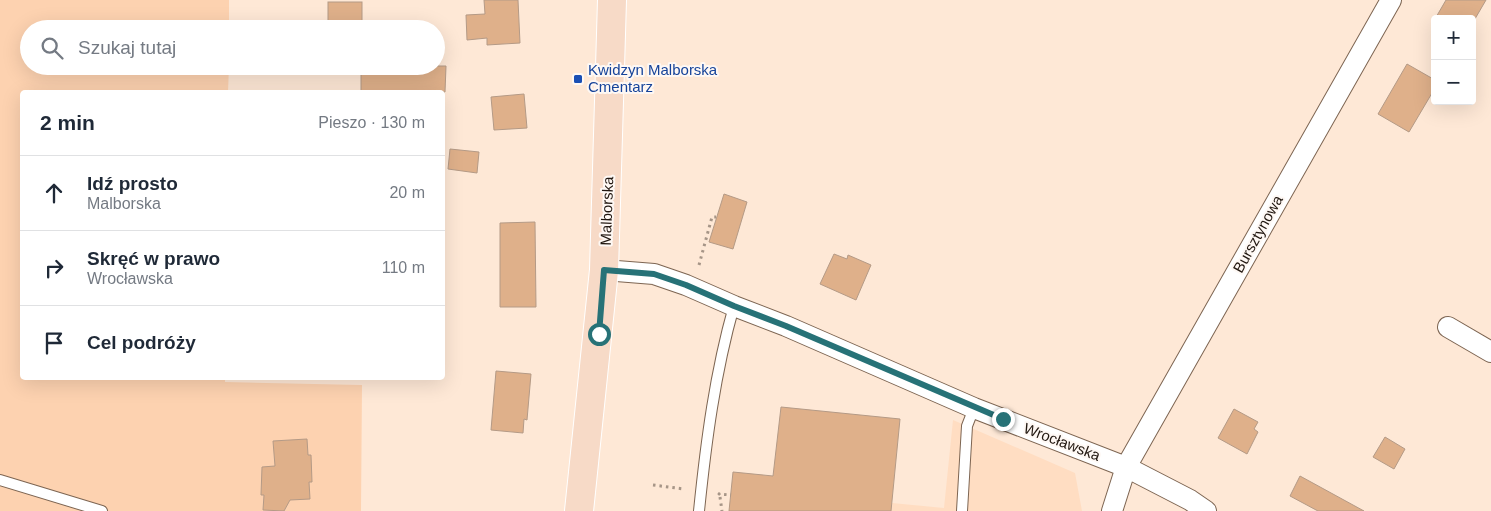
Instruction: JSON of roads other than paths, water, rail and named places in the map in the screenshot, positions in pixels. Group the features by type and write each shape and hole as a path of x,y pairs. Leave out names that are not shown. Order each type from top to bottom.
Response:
{"main road":[{"name":"Malborska","path":"579,511 604,270 612,0"}],"street":[{"name":"Bursztynowa","path":"1112,511 1126,467 1391,0"},
{"name":"Wrocławska","path":"604,270 654,274 686,285 786,326 974,408 1126,467 1190,500 1206,511"},
{"path":"1448,327 1491,352"}],"lane":[{"path":"699,511 723,345 734,306"},
{"path":"962,511 967,426 974,408"},
{"path":"0,480 102,511"}],"place":[{"name":"Kwidzyn Malborska Cmentarz","path":"578,79"}]}
